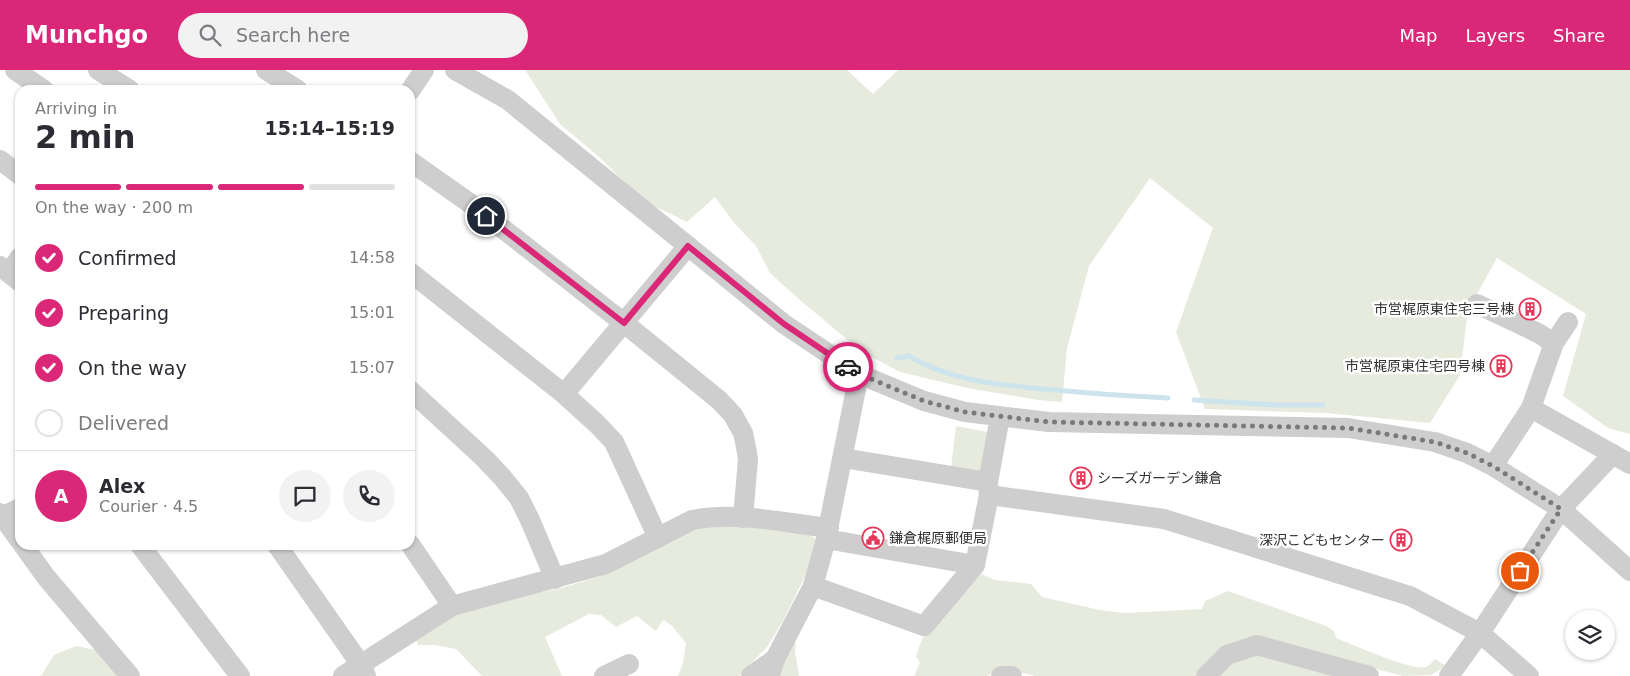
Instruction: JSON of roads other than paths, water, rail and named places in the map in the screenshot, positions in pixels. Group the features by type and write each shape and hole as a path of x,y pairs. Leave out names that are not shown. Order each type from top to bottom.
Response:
{"street":[{"path":"15,70 37,85"},
{"path":"266,70 290,85"},
{"path":"414,85 424,70"},
{"path":"455,70 508,100 784,324 859,374 924,401 965,412 1000,417 1049,422 1348,428 1435,442 1467,453 1493,466 1561,509 1630,571"},
{"path":"100,71 122,85"},
{"path":"0,160 15,171"},
{"path":"415,165 471,204 624,323 719,400 733,415 743,433 748,459 743,518"},
{"path":"564,394 688,246"},
{"path":"415,276 564,394 614,442 658,538"},
{"path":"1477,304 1531,329 1554,343"},
{"path":"1493,466 1531,408 1554,343 1568,322"},
{"path":"751,676 772,668 813,586 828,534 859,374"},
{"path":"415,395 484,458 519,498 555,579"},
{"path":"1449,676 1480,633 1561,509 1622,459 1531,408"},
{"path":"813,586 924,626 975,565 1000,417"},
{"path":"842,458 988,488 1164,519 1410,596 1480,633 1530,676"},
{"path":"15,510 1,515 15,534"},
{"path":"344,676 364,670 452,606 606,564 692,520 708,517 743,518 975,565"},
{"path":"27,550 46,577 130,676"},
{"path":"144,550 240,676"},
{"path":"280,550 364,670"},
{"path":"414,550 452,606"},
{"path":"1206,676 1227,655 1257,645 1369,676"},
{"path":"604,676 629,664"},
{"path":"1001,676 1012,676"}],"waterway":[{"path":"897,358 909,356 941,371 990,383 1074,392 1168,398"},
{"path":"1194,400 1274,405 1323,405"}],"place":[{"name":"市営梶原東住宅三号棟","path":"1530,309"},
{"name":"市営梶原東住宅四号棟","path":"1501,366"},
{"name":"シーズガーデン鎌倉","path":"1081,478"},
{"name":"鎌倉梶原郵便局","path":"873,538"},
{"name":"深沢こどもセンター","path":"1401,540"}]}
